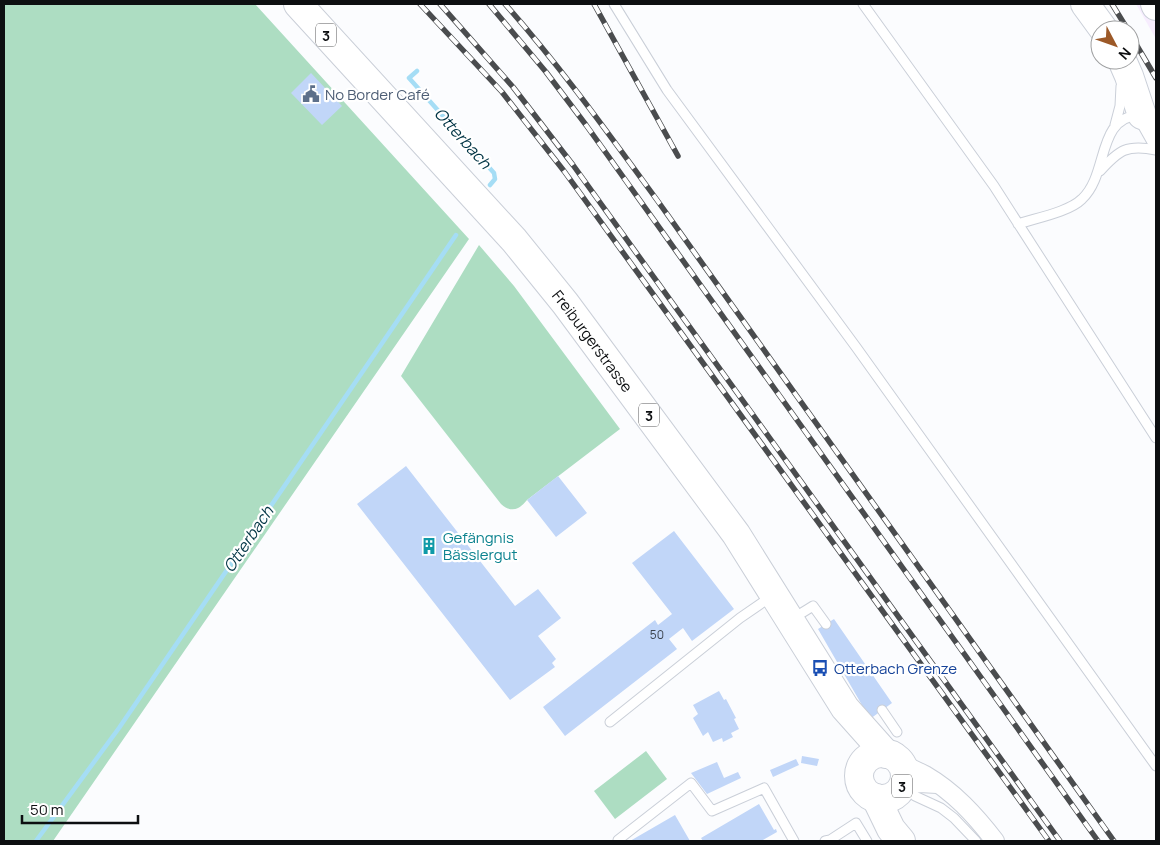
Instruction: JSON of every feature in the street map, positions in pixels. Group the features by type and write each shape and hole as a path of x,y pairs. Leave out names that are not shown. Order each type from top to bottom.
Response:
{"main road":[{"name":"Freiburgerstrasse","path":"298,4 514,240 559,295 736,534 845,708 892,772 881,805 891,829 901,841"},
{"path":"1084,4 1096,20"},
{"path":"1126,70 1142,115"}],"street":[{"path":"1142,115 1156,140"},
{"path":"892,772 936,784"},
{"path":"892,772 927,776 963,803 995,841"}],"lane":[{"path":"614,4 667,90 856,346 1156,766"},
{"path":"863,4 994,186 1156,438"},
{"path":"1084,4 1092,20"},
{"path":"1098,174 1107,140 1120,106 1121,88 1116,70"},
{"path":"1114,125 1124,119 1142,115"},
{"path":"1018,224 1076,204 1088,193 1098,174 1112,157 1122,150 1137,147 1156,150"},
{"path":"610,722 740,618 775,594"},
{"path":"790,620 813,606 826,624"},
{"path":"882,710 892,772 915,796 941,808 954,818 976,841"},
{"path":"618,840 691,783 712,812 764,788 794,841"},
{"path":"825,841 830,840 856,823 867,841"}],"shaded area":[{"path":"1136,4 1156,4 1156,39"}],"green space":[{"path":"4,4 255,4 469,239 53,841 4,841"},
{"path":"479,245 514,286 620,429 515,509 508,509 501,504 401,376"},
{"path":"646,751 667,779 615,819 594,791"}],"building":[{"path":"311,73 342,106 322,125 291,93"},
{"name":"Gefängnis Bässlergut","path":"406,466 515,606 538,589 561,618 538,636 556,659 552,663 555,667 510,700 357,504"},
{"path":"558,476 587,513 556,537 527,500"},
{"path":"674,531 734,609 692,641 683,628 669,639 677,649 565,736 543,707 655,620 658,625 672,614 632,563"},
{"path":"834,619 892,703 870,719 818,629"},
{"path":"719,691 724,700 726,699 736,718 734,719 739,729 731,733 733,737 723,742 722,738 713,742 708,732 703,736 693,718 698,714 693,705"},
{"path":"802,756 819,759 817,766 801,763"},
{"path":"796,759 799,765 773,777 770,770"},
{"path":"717,762 724,778 738,772 741,778 707,794 691,773"},
{"path":"759,804 777,832 761,841 703,841 701,838"},
{"path":"675,815 690,841 630,841"}],"waterway":[{"name":"Otterbach","path":"417,71 409,78 494,173 495,179 490,185"},
{"name":"Otterbach","path":"36,841 119,728 456,235"}],"railway":[{"path":"420,4 502,92 564,171 1049,841"},
{"path":"440,4 513,87 573,165 1060,841"},
{"path":"489,4 546,72 586,125 1098,841"},
{"path":"505,4 564,76 657,200 1114,841"},
{"path":"594,4 678,156"},
{"path":"1112,4 1122,20"},
{"path":"1140,51 1156,78"}],"place":[{"name":"No Border Café","path":"311,94"},
{"name":"Gefängnis Bässlergut","path":"429,546"},
{"name":"Otterbach Grenze","path":"820,668"}]}
